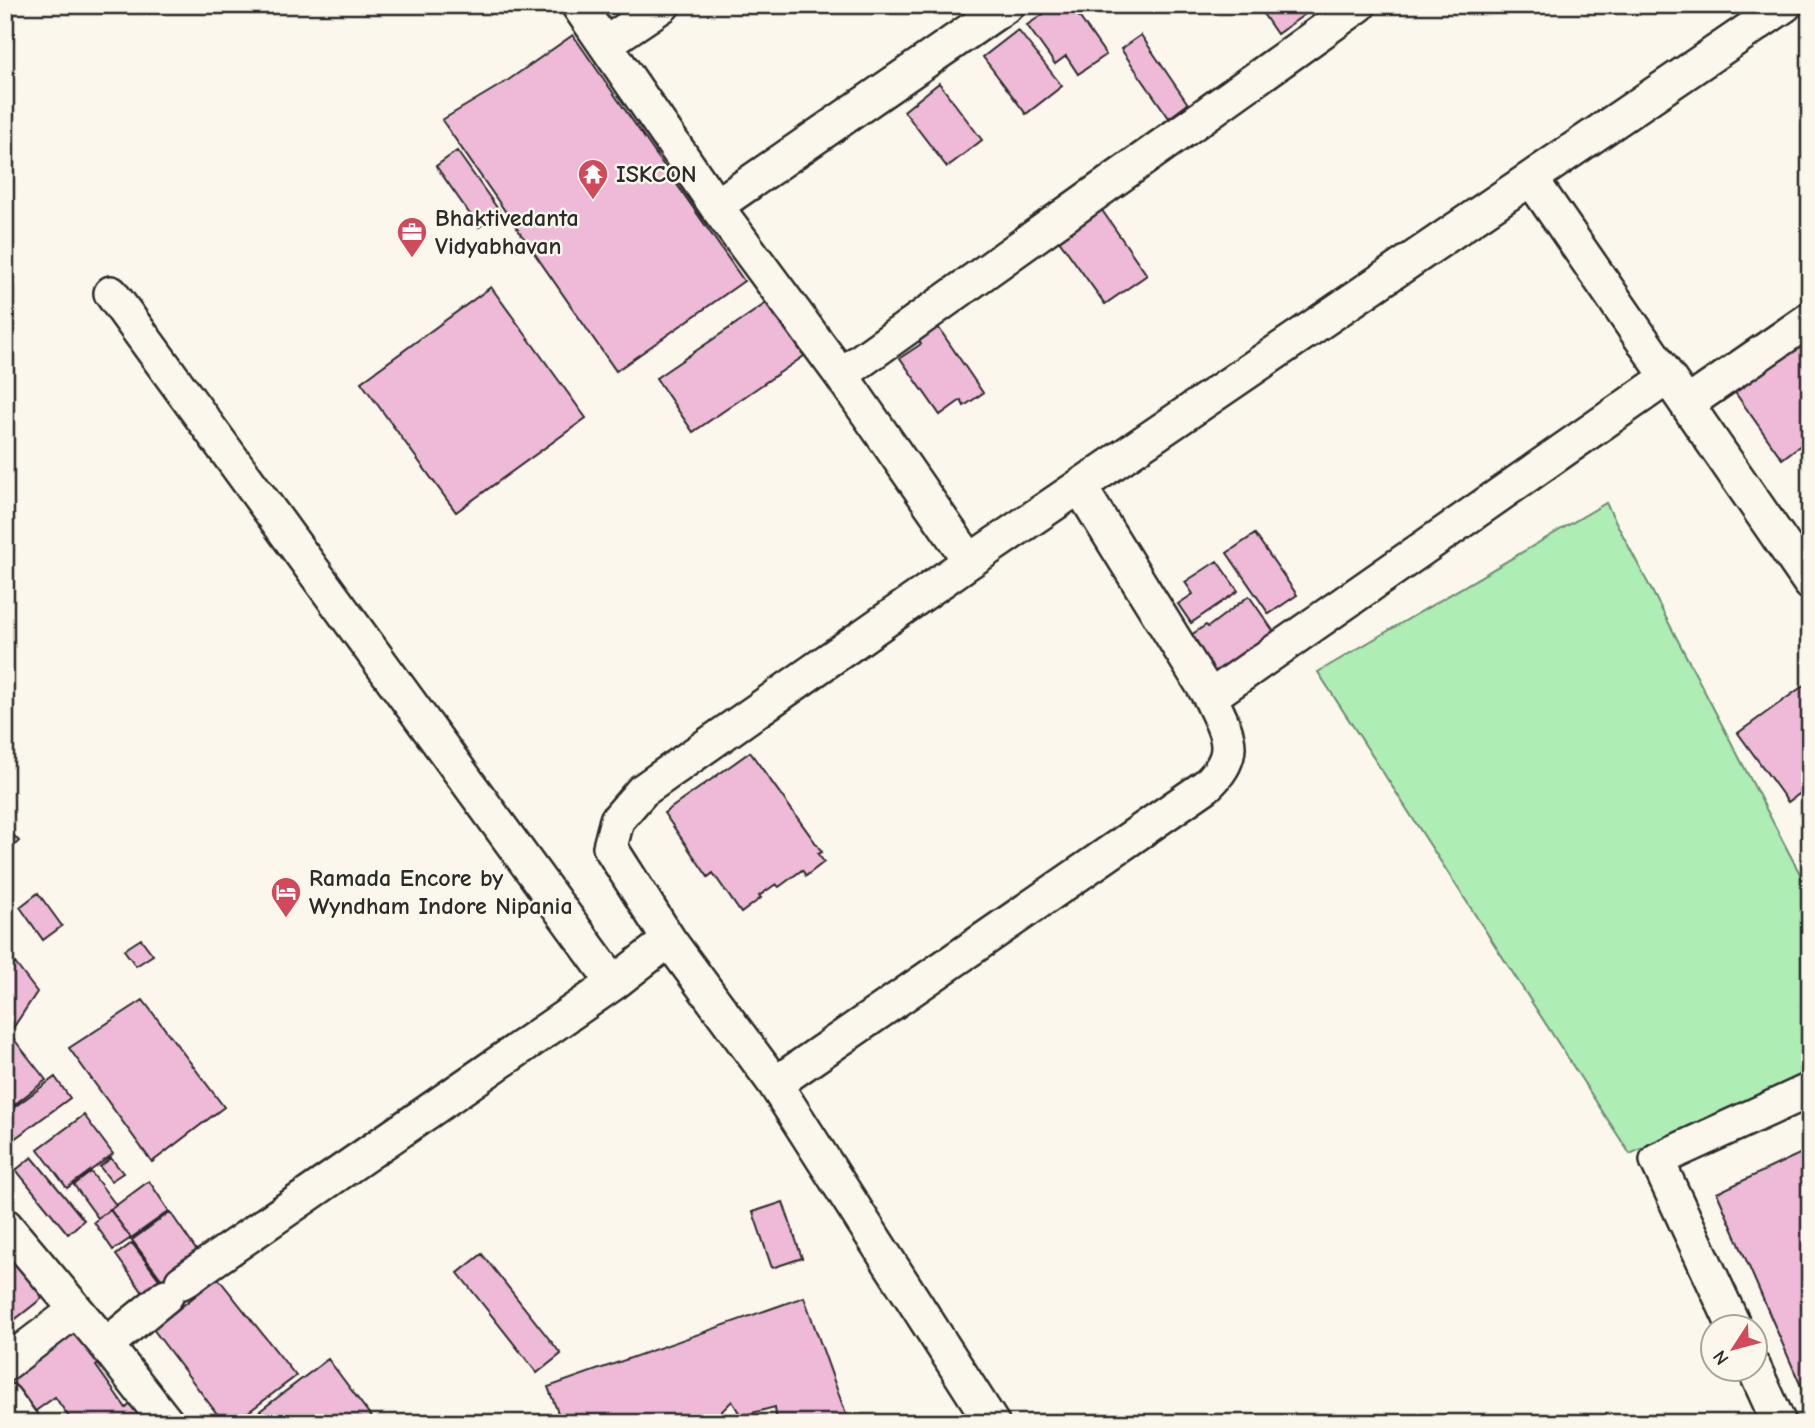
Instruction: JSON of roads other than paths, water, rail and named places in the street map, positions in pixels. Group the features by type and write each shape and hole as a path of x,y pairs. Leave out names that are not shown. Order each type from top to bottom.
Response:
{"street":[{"path":"578,5 716,206 841,375 970,561"},
{"path":"605,44 663,5"},
{"path":"716,206 1007,5"},
{"path":"841,375 1360,5"},
{"path":"992,1423 775,1084 669,940 610,847 617,820 642,791 970,561 1786,5"},
{"path":"1532,180 1810,583"},
{"path":"111,293 614,983"},
{"path":"1687,404 1810,319"},
{"path":"1210,697 1668,377"},
{"path":"775,1084 1206,786 1219,774 1227,759 1228,745 1210,697 1080,487"},
{"path":"106,1345 174,1289 614,983 669,940"},
{"path":"1728,1312 1657,1160 1810,1090"},
{"path":"5,1225 106,1345 167,1423"},
{"path":"5,1364 76,1310"},
{"path":"1760,1382 1779,1423"},
{"path":"5,1401 22,1423"}],"place":[{"name":"ISKCON","path":"593,201"},
{"name":"Bhaktivedanta Vidyabhavan","path":"412,259"},
{"name":"Ramada Encore by Wyndham Indore Nipania","path":"286,919"}]}
